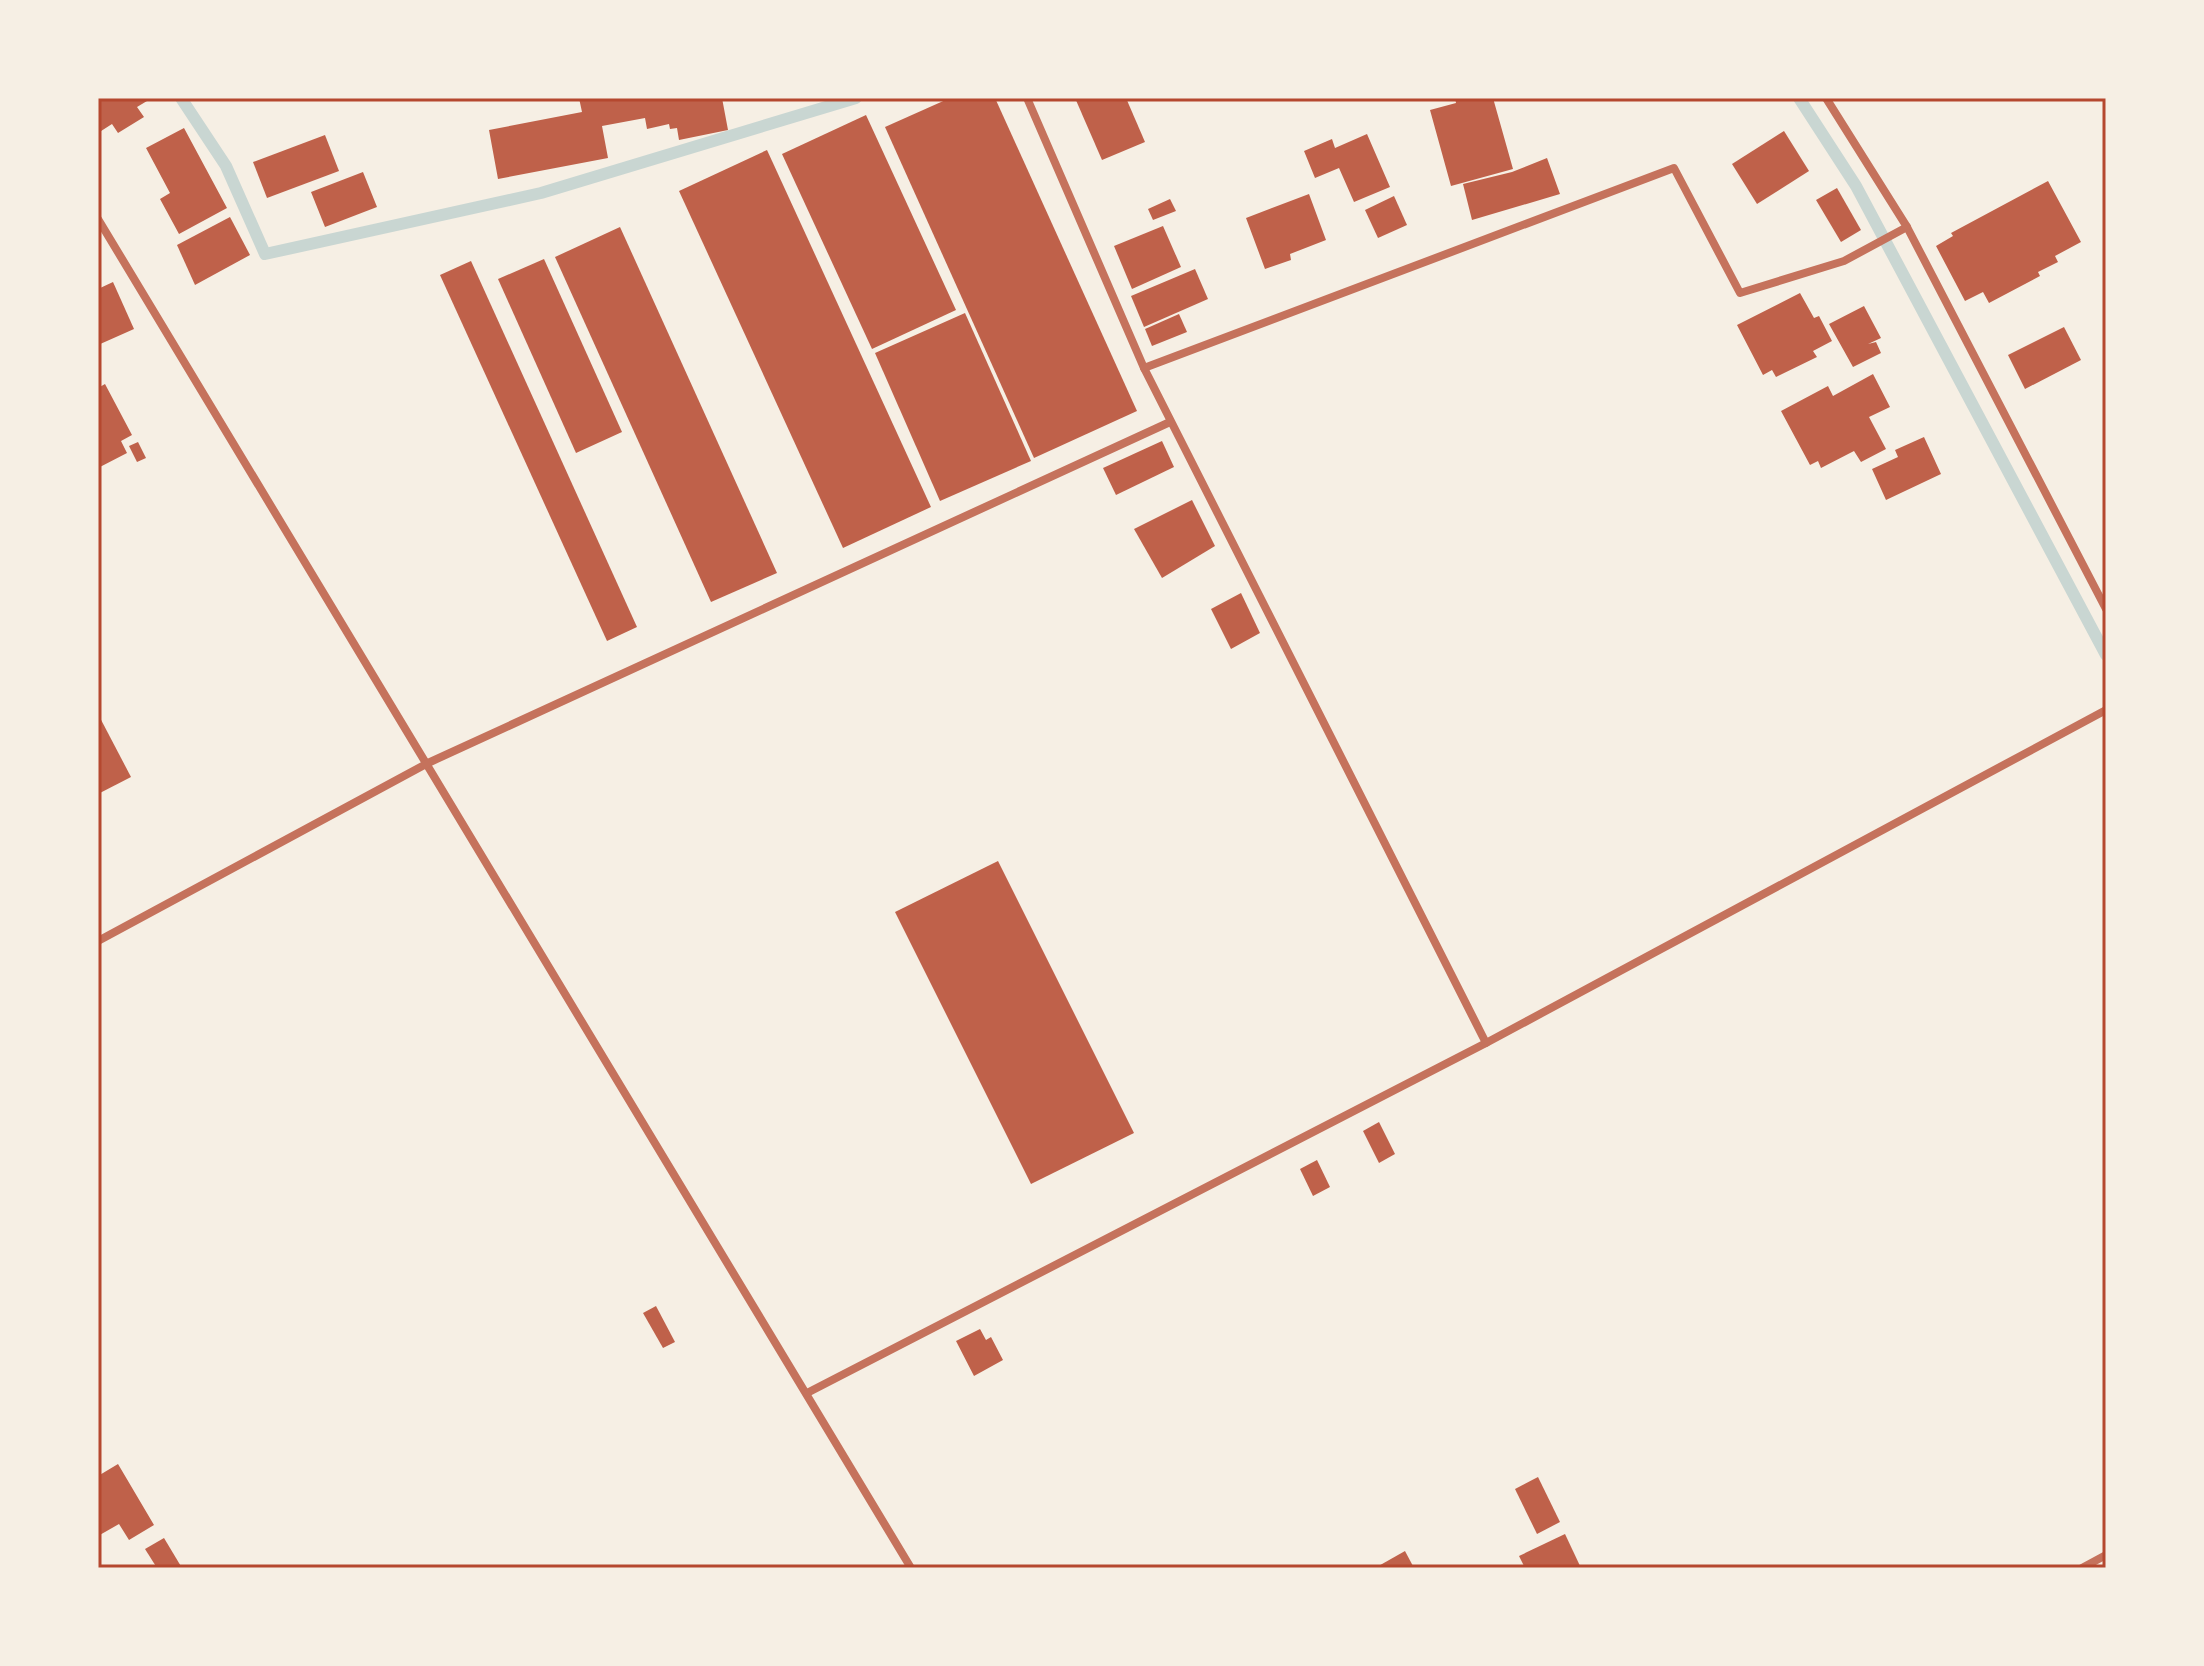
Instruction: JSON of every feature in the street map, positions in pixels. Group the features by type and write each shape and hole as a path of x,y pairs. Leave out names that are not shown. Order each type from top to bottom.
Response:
{"street":[{"path":"1027,98 1170,422 1486,1043"},
{"path":"1826,98 1903,229 2106,609"},
{"path":"1144,368 1674,168 1740,293 1844,261 1903,229"},
{"path":"98,219 911,1568"},
{"path":"98,941 428,763 1170,422"},
{"path":"807,1393 1486,1043 2106,710"},
{"path":"2082,1568 2106,1555"}],"building":[{"path":"98,98 152,98 137,107 144,117 118,133 112,124 98,133"},
{"path":"579,98 722,98 728,130 679,140 677,128 670,129 669,124 647,129 645,118 602,126 608,158 498,179 489,130 582,112"},
{"path":"950,98 995,98 1137,411 1034,458 885,127"},
{"path":"1075,98 1126,98 1145,142 1102,160"},
{"path":"1455,98 1493,98 1513,169 1451,186 1430,110 1456,103"},
{"path":"866,115 956,310 872,349 782,154"},
{"path":"184,128 227,208 179,234 160,199 170,193 146,148"},
{"path":"1784,131 1809,171 1757,204 1732,164"},
{"path":"1367,134 1390,187 1354,202 1339,168 1315,178 1304,151 1332,139 1335,148"},
{"path":"325,135 339,171 267,198 253,162"},
{"path":"767,150 931,507 843,548 679,191"},
{"path":"1547,158 1560,194 1472,220 1463,184 1512,172"},
{"path":"363,172 377,207 325,227 311,192"},
{"path":"2048,181 2081,242 2055,256 2058,262 2038,272 2040,276 1989,303 1983,292 1965,301 1936,246 1953,236 1951,233"},
{"path":"1837,188 1861,230 1841,242 1816,200"},
{"path":"1309,194 1326,240 1290,254 1291,260 1265,269 1246,218"},
{"path":"1394,196 1407,225 1378,238 1365,210"},
{"path":"1170,199 1176,211 1153,220 1148,209"},
{"path":"230,217 250,255 195,285 177,245"},
{"path":"1163,226 1181,267 1132,289 1114,246"},
{"path":"620,227 777,573 711,602 555,257"},
{"path":"544,259 622,432 576,453 498,279"},
{"path":"471,261 637,627 607,641 440,275"},
{"path":"1195,269 1208,299 1144,327 1131,296"},
{"path":"113,282 134,329 98,345 98,289"},
{"path":"1800,293 1814,318 1819,316 1832,341 1813,351 1817,357 1776,377 1772,370 1763,375 1737,325"},
{"path":"1864,306 1881,338 1868,344 1876,342 1881,353 1853,367 1829,324"},
{"path":"965,313 1031,461 940,501 875,353"},
{"path":"1179,314 1187,332 1152,346 1145,329"},
{"path":"2064,327 2081,360 2025,389 2008,355"},
{"path":"1873,374 1890,407 1869,417 1886,449 1861,462 1854,451 1821,468 1818,461 1810,465 1781,411 1828,386 1833,396"},
{"path":"105,384 132,435 121,441 127,453 98,468 98,388"},
{"path":"1924,437 1941,474 1886,500 1872,469 1898,457 1895,450"},
{"path":"1162,441 1174,467 1116,495 1103,468"},
{"path":"138,442 146,458 137,462 129,446"},
{"path":"1192,500 1215,546 1162,578 1134,529"},
{"path":"1241,593 1260,633 1231,649 1211,609"},
{"path":"98,714 131,777 98,794"},
{"path":"998,861 1134,1133 1031,1184 895,912"},
{"path":"1379,1122 1395,1154 1379,1163 1363,1131"},
{"path":"1317,1160 1330,1187 1313,1196 1300,1169"},
{"path":"656,1306 675,1342 663,1348 643,1313"},
{"path":"980,1329 986,1340 991,1337 1003,1360 974,1376 956,1341"},
{"path":"118,1464 154,1525 129,1540 119,1524 98,1536 98,1476"},
{"path":"1538,1477 1560,1522 1537,1534 1515,1489"},
{"path":"1565,1534 1581,1568 1525,1568 1519,1556"},
{"path":"164,1538 182,1568 157,1568 145,1549"},
{"path":"1405,1551 1414,1568 1375,1568"}],"waterway":[{"path":"181,98 226,166 265,254 541,193 856,98"},
{"path":"1799,98 1856,186 2106,655"}]}
